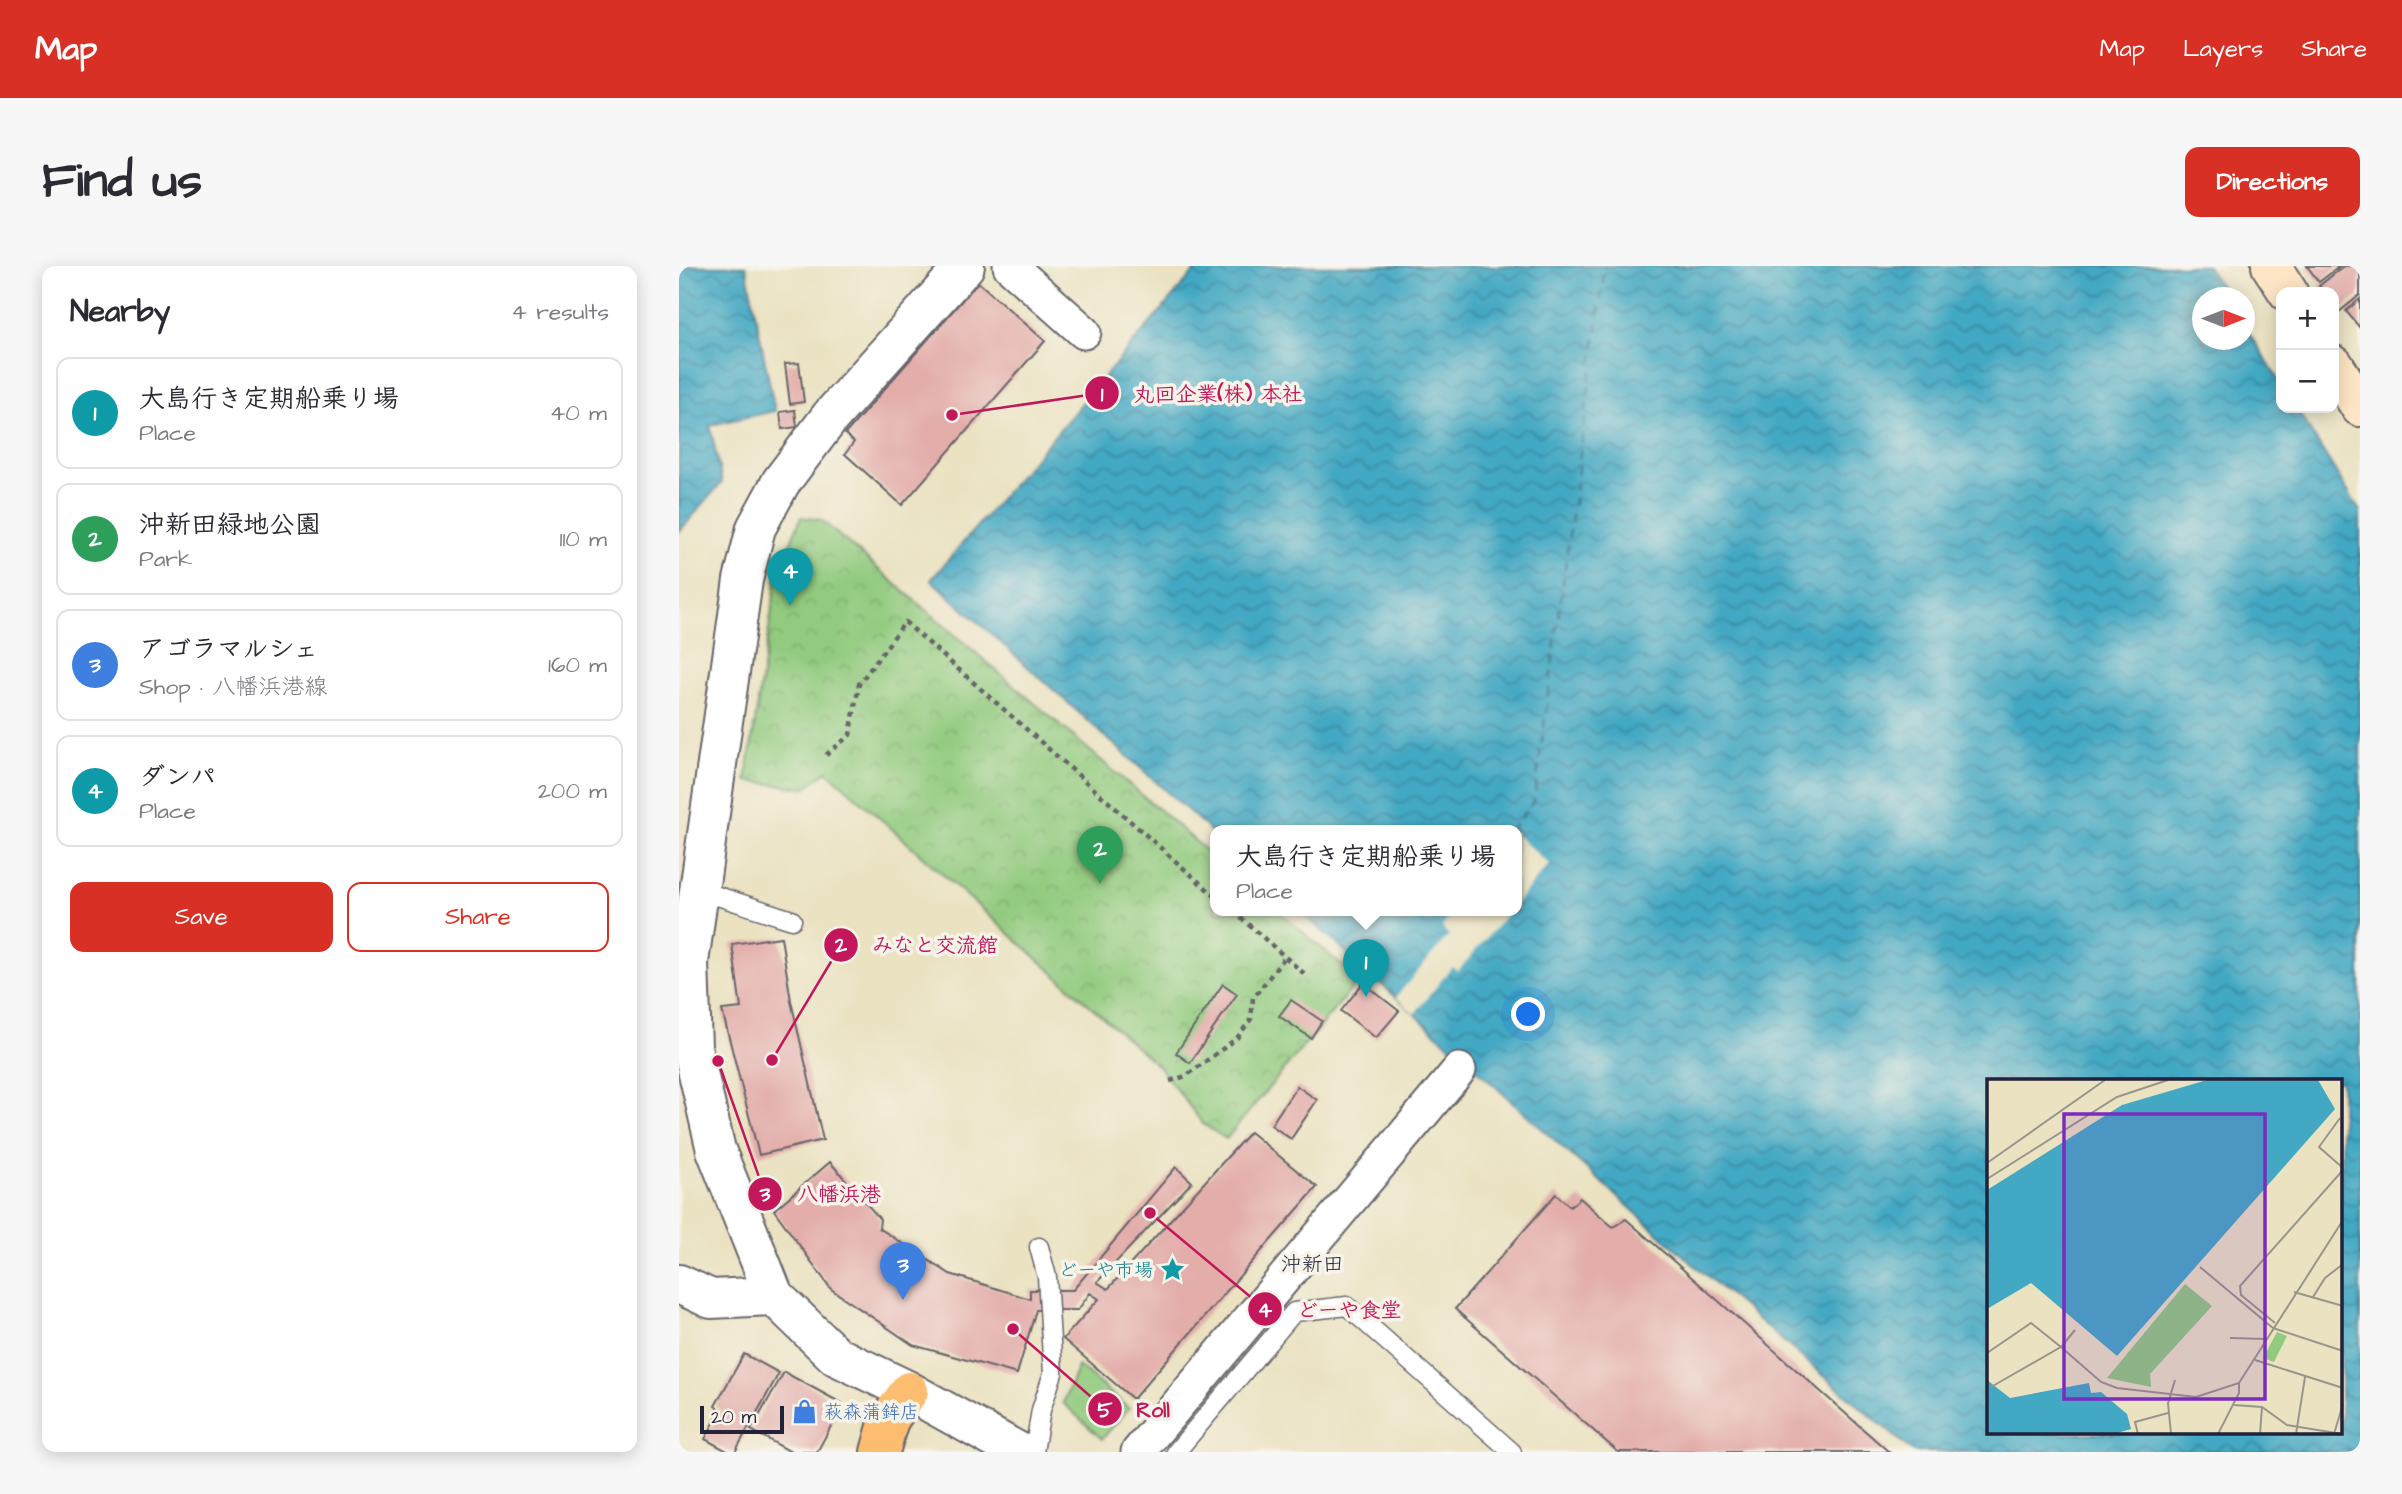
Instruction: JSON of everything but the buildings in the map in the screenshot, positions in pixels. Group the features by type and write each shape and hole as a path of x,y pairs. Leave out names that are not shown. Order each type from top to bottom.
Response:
{"main road":[{"path":"2271,266 2285,287"},
{"path":"2339,373 2360,407"},
{"path":"880,1452 889,1420 909,1391"}],"street":[{"path":"965,266 831,416 781,482 756,528 743,580 689,888 692,1047 716,1150 774,1296 836,1356 909,1391 1019,1452"},
{"path":"1010,266 1084,332"},
{"path":"1138,1452 1459,1070"},
{"path":"679,1284 711,1299 774,1296"}],"lane":[{"path":"689,888 792,919"},
{"path":"1034,1452 1041,1410 1053,1373 1047,1278 1039,1247"},
{"path":"1176,1452 1294,1312 1346,1306 1512,1452"}],"path":[{"path":"826,755 850,734 859,684 905,622 1210,891"},
{"path":"1239,916 1308,977"},
{"path":"1170,1081 1186,1076 1237,1038 1251,1019 1253,998 1285,957"}],"green space":[{"path":"801,517 821,520 1210,854 1210,916 1284,916 1359,980 1226,1139 1203,1124 1160,1068 827,771 805,788 746,781 777,576"},
{"path":"1078,1366 1129,1408 1102,1439 1063,1403"}],"water":[{"path":"679,266 746,266 775,411 710,425 722,482 679,532"},
{"path":"1199,266 2207,266 2221,287 2192,287 2192,350 2255,350 2255,342 2276,376 2276,413 2299,413 2360,511 2360,1452 1913,1452 1686,1258 1306,916 1522,916 1522,825 1210,825 1210,831 931,580"}],"pier":[{"path":"1522,840 1549,864 1522,896"},
{"path":"1450,916 1505,916 1458,971 1452,967 1414,1014 1396,997 1449,935 1442,927"}],"ferry route":[{"path":"1515,825 1534,801 1605,266"}],"place":[{"name":"丸回企業(株) 本社","path":"952,415"},
{"name":"ダンパ","path":"790,606"},
{"name":"沖新田緑地公園","path":"1100,884"},
{"name":"大島行き定期船乗り場","path":"1366,997"},
{"name":"みなと交流館","path":"772,1060"},
{"name":"八幡浜港","path":"718,1061"},
{"name":"どーや食堂","path":"1150,1213"},
{"name":"どーや市場","path":"1173,1270"},
{"name":"アゴラマルシェ","path":"903,1300"},
{"name":"Roll","path":"1013,1329"},
{"name":"萩森蒲鉾店","path":"804,1412"}],"district":[{"name":"沖新田","path":"1312,1264"}]}
